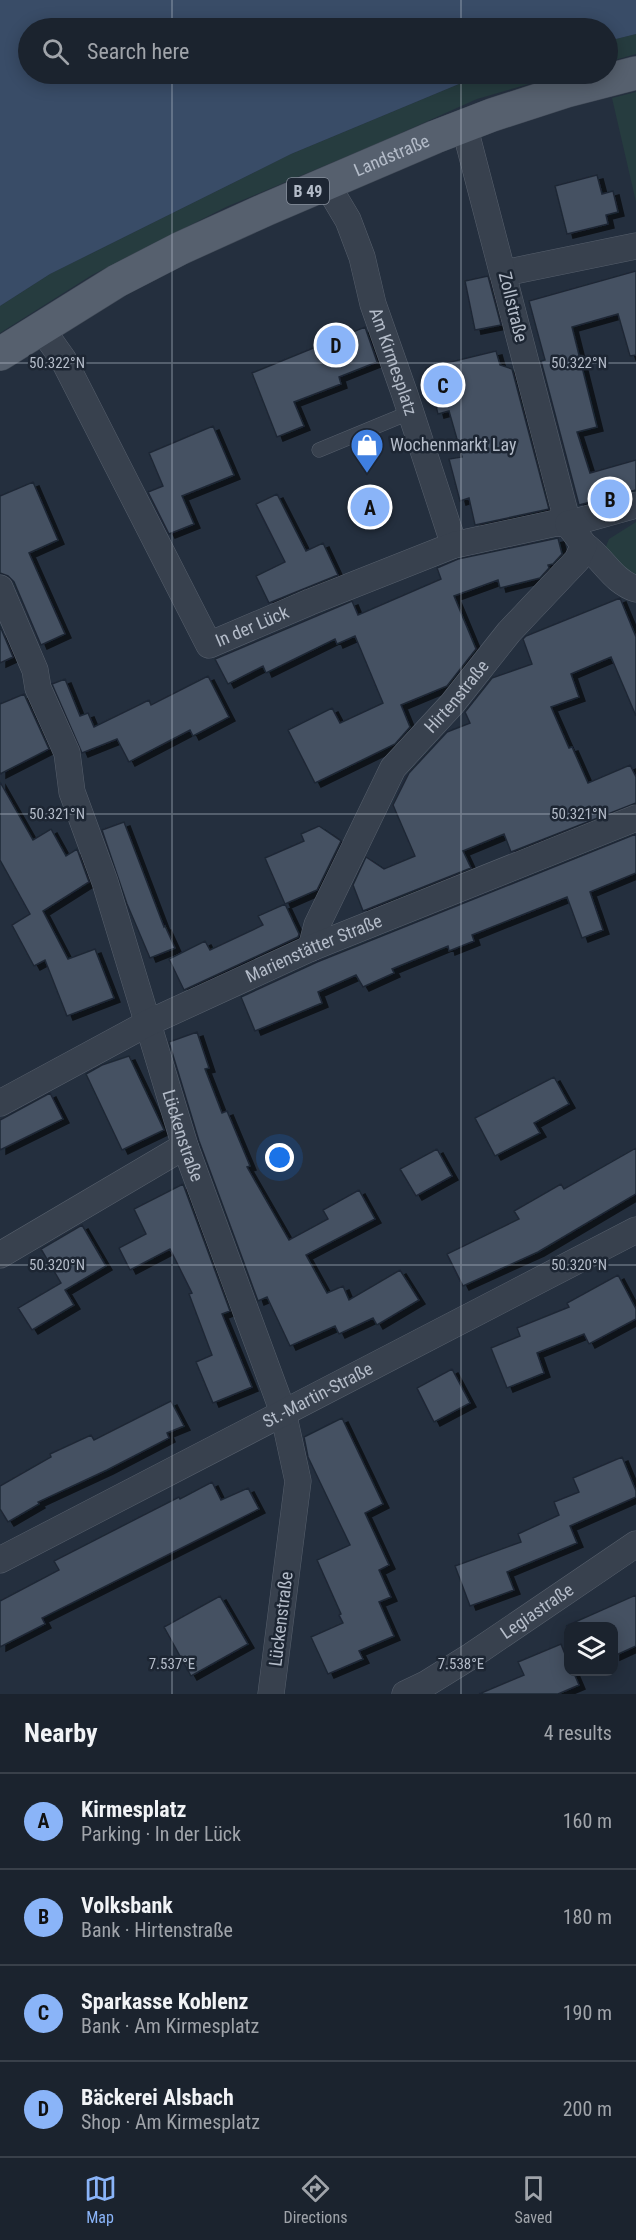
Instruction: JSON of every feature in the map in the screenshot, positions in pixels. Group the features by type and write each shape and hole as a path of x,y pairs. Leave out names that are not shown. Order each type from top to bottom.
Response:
{"main road":[{"name":"Landstraße","path":"618,78 636,73"},
{"name":"Landstraße","path":"0,354 149,264 326,183 464,125 527,103 596,84"}],"street":[{"name":"Zollstraße","path":"464,125 568,524"},
{"name":"Am Kirmesplatz","path":"326,183 348,220 362,257 373,304 454,545"},
{"path":"504,273 636,246"},
{"name":"In der Lück","path":"41,328 63,359 209,645 454,545 556,523 568,524"},
{"path":"636,505 568,524 584,545 595,552 620,582 636,589"},
{"name":"Hirtenstraße","path":"311,948 317,925 393,768 452,704 509,632 577,560 584,545"},
{"name":"Lückenstraße","path":"0,588 35,670 38,688 66,753 72,792 105,882 185,1146 283,1412 298,1481 272,1694"},
{"name":"Marienstätter Straße","path":"0,1103 148,1023 311,948 636,818"},
{"path":"0,1255 185,1146"},
{"name":"St.-Martin-Straße","path":"0,1560 636,1230"},
{"name":"Legiastraße","path":"405,1694 426,1684 471,1656 636,1544"}],"lane":[{"path":"319,450 411,412"}],"green space":[{"path":"636,34 636,54 618,59 618,38"},
{"path":"459,84 529,84 477,99 226,207 92,275 0,333 0,306 50,274 291,154"},
{"path":"636,92 636,202 612,98"},
{"path":"636,522 636,582 605,549 609,539"}],"water":[{"path":"0,0 636,0 636,34 618,38 618,18 18,18 18,84 459,84 291,154 50,274 0,306"}],"building":[{"path":"597,175 602,194 613,191 618,212 606,215 608,224 567,234 555,186"},
{"path":"636,271 636,355 630,356 618,314 572,327 597,427 577,432 590,473 636,460 636,490 579,505 541,361 545,360 529,301"},
{"path":"488,276 501,325 475,330 465,281"},
{"path":"365,327 377,362 339,377 341,384 294,402 304,426 277,437 252,373"},
{"path":"496,351 500,365 512,369 549,509 475,525 469,498 460,501 449,459 462,457 449,411 438,414 426,368"},
{"path":"213,426 234,475 182,496 194,524 169,534 148,492 163,486 149,453"},
{"path":"33,482 58,540 29,553 65,634 41,645 14,582 8,576 0,573 0,496"},
{"path":"277,494 306,551 323,543 338,575 269,603 256,576 285,562 256,504"},
{"path":"558,538 562,554 553,564 548,565 549,568 540,578 500,588 498,580 454,596 476,649 447,686 401,705 410,727 395,744 315,783 288,730 332,708 340,723 383,703 355,636 337,644 335,639 266,673 263,666 228,684 215,659 352,601 358,615 441,579 437,568 458,559"},
{"path":"620,598 636,637 636,716 611,657 571,674 579,697 551,707 588,783 630,765 636,777 636,803 511,852 504,834 463,851 471,868 363,911 353,885 366,857 384,869 415,856 393,805 409,773 447,732 470,723 465,712 492,678 532,664 523,639 526,636"},
{"path":"0,626 13,657 0,663"},
{"path":"208,676 229,717 193,736 190,730 129,762 117,739 82,753 52,684 65,679 80,716 88,713 94,727 149,700 151,705"},
{"path":"24,694 49,749 0,774 0,704"},
{"path":"0,782 33,840 51,829 66,856 77,849 89,882 43,911 68,959 95,949 114,998 67,1016 45,960 34,966 12,925 30,914 0,860"},
{"path":"124,822 164,927 175,948 150,958 127,904 102,830"},
{"path":"319,826 341,841 317,890 285,904 265,858 304,841 301,834"},
{"path":"636,834 636,873 590,892 603,930 582,938 567,897 472,935 474,941 449,951 448,946 392,969 394,973 363,987 356,975 318,992 322,1003 255,1031 241,997 317,962"},
{"path":"285,904 299,934 298,937 184,990 169,959 205,941 210,950 263,925 258,916"},
{"path":"197,1032 209,1068 205,1069 222,1113 227,1111 250,1166 247,1167 289,1240 328,1219 323,1210 359,1190 375,1219 306,1255 327,1293 343,1286 349,1300 400,1270 419,1300 377,1325 373,1318 339,1334 335,1326 290,1346 267,1297 258,1301 199,1141 169,1042"},
{"path":"129,1056 164,1130 122,1150 86,1074 102,1065"},
{"path":"554,1077 569,1104 534,1123 540,1133 495,1156 475,1118"},
{"path":"50,1093 63,1119 0,1150 0,1120"},
{"path":"636,1148 636,1194 538,1252 463,1286 447,1254 519,1219 514,1211 561,1184 564,1189"},
{"path":"437,1149 452,1176 416,1196 400,1169"},
{"path":"183,1184 230,1311 222,1314 252,1387 213,1403 196,1362 212,1355 189,1294 192,1293 170,1249 130,1270 119,1248 146,1234 134,1209"},
{"path":"82,1225 106,1266 65,1290 74,1305 32,1330 18,1308 61,1283 41,1249"},
{"path":"618,1275 636,1309 636,1319 589,1344 584,1334 537,1353 544,1373 507,1388 491,1348 520,1336 517,1328 569,1307 567,1303"},
{"path":"452,1369 470,1403 434,1422 417,1388"},
{"path":"171,1401 184,1426 167,1433 169,1438 38,1502 39,1504 8,1522 0,1509 0,1486 51,1457 50,1454 91,1435 94,1440"},
{"path":"342,1418 383,1504 365,1513 389,1565 379,1570 391,1597 379,1602 394,1636 359,1651 363,1659 328,1674 311,1637 343,1623 317,1560 350,1545 308,1457 304,1437"},
{"path":"622,1457 636,1491 636,1497 570,1526 577,1543 507,1572 514,1590 470,1606 455,1566 521,1542 518,1534 559,1515 554,1502 579,1492 573,1478"},
{"path":"212,1482 221,1500 248,1488 259,1509 42,1618 45,1624 0,1647 0,1601 59,1570 54,1561"},
{"path":"636,1595 636,1646 618,1654 618,1622 575,1622"},
{"path":"220,1596 248,1644 191,1676 164,1627"},
{"path":"561,1644 564,1652 564,1676 575,1676 579,1685 558,1694 479,1694 524,1675 518,1662"}],"place":[{"name":"Bäckerei Alsbach","path":"336,345"},
{"name":"Sparkasse Koblenz","path":"443,385"},
{"name":"Wochenmarkt Lay","path":"367,474"},
{"name":"Volksbank","path":"610,499"},
{"name":"Kirmesplatz","path":"370,507"}]}
